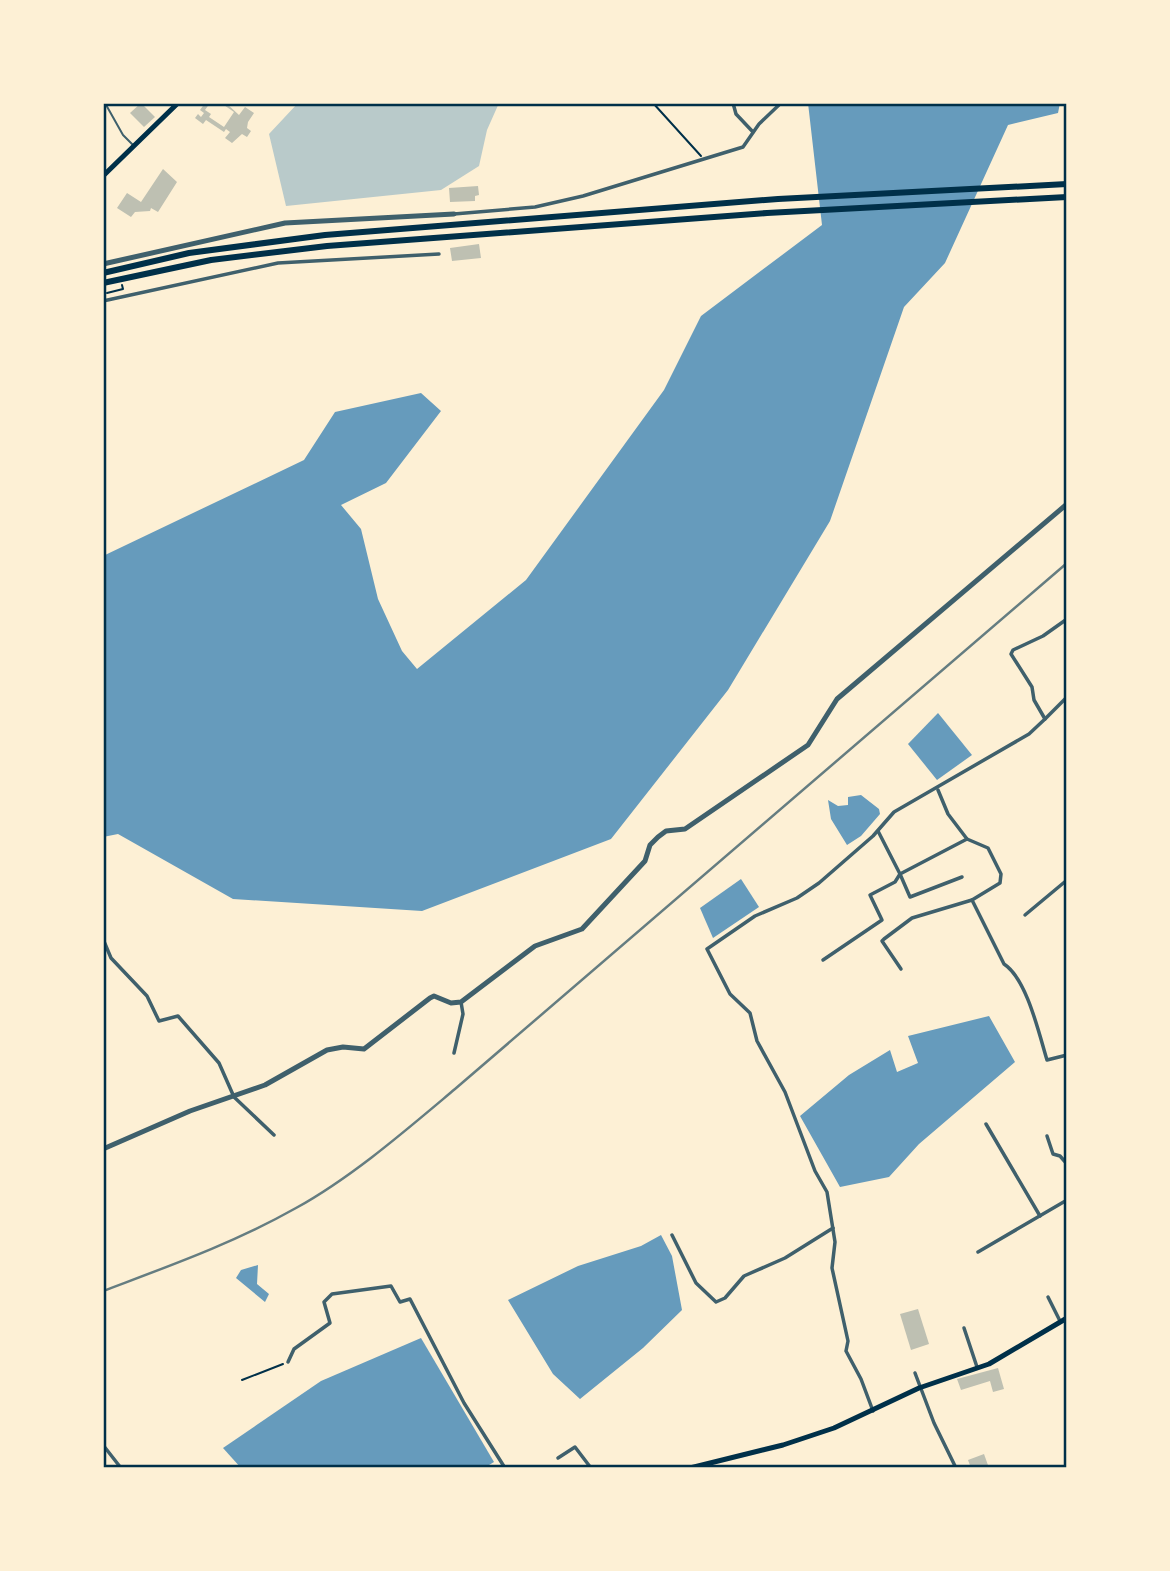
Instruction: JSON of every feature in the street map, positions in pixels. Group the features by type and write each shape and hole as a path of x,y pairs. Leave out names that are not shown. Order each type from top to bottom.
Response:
{"highway":[{"path":"103,273 189,253 264,241 778,199 1067,184"},
{"path":"103,283 255,253 767,213 1063,198"}],"main road":[{"path":"103,176 178,103"},
{"path":"690,1468 783,1445 834,1428 919,1388 989,1364 1067,1318"}],"street":[{"path":"733,103 737,114 752,132"},
{"path":"103,264 285,223 478,214 567,200 743,147 752,132 781,103"},
{"path":"103,301 278,263 439,254"},
{"path":"103,1149 190,1111 265,1086 327,1050 343,1047 364,1049 434,996 452,1003 461,1002 535,946 582,929 645,861 650,845 666,831 685,829 808,745 836,699 1067,504"},
{"path":"1045,719 1034,700 1032,687 1011,654 1067,619"},
{"path":"873,1411 861,1378 846,1351 848,1340 832,1268 833,1228 827,1192 798,1130 785,1092 757,1041 750,1013 730,994 707,949 755,916 797,898 819,883 878,831 894,812 938,790 1029,734 1067,697"},
{"path":"901,969 882,941 884,939 912,918 972,900 1000,883 1001,874 988,848 967,839 948,814 938,790"},
{"path":"878,831 910,897 962,877"},
{"path":"823,960 877,926 881,920 870,895 895,882 900,874 967,839"},
{"path":"1025,915 1067,880"},
{"path":"972,900 1004,964 1011,969 1020,986 1047,1060 1067,1055"},
{"path":"103,939 111,958 147,996 159,1021 178,1016 219,1063 234,1097 274,1135"},
{"path":"454,1054 463,1014 461,1002"},
{"path":"986,1124 1040,1216"},
{"path":"1047,1136 1053,1154 1060,1156 1067,1164"},
{"path":"978,1252 1067,1200"},
{"path":"671,1235 696,1283 716,1303 725,1298 744,1276 785,1258 833,1228"},
{"path":"288,1362 294,1349 330,1323 324,1306 332,1294 391,1286 401,1302 410,1298 464,1404 505,1468"},
{"path":"1048,1297 1060,1321"},
{"path":"964,1328 976,1367"},
{"path":"915,1373 919,1388 956,1468"},
{"path":"103,1445 121,1468"},
{"path":"558,1458 575,1447 591,1468"}],"lane":[{"path":"105,103 124,135 134,146"}],"path":[{"path":"653,103 705,159"},
{"path":"242,1380 288,1362"}],"shaded area":[{"path":"298,103 499,103 487,130 479,166 441,190 286,206 269,134"}],"water":[{"path":"808,103 1060,103 1058,113 1008,125 945,263 904,307 830,521 728,690 611,839 422,911 233,899 118,834 103,837 103,556 304,460 335,412 421,393 441,411 386,483 341,505 361,529 378,599 402,651 417,669 526,580 664,390 701,316 822,225"},
{"path":"938,713 972,755 937,780 908,744"},
{"path":"861,795 879,809 880,814 861,836 847,845 831,819 828,800 838,806 848,805 848,797"},
{"path":"741,879 759,907 713,938 700,908"},
{"path":"989,1016 1015,1062 919,1144 889,1177 840,1187 800,1116 849,1075 890,1050 897,1072 918,1063 908,1036"},
{"path":"661,1235 672,1256 682,1310 643,1348 580,1399 553,1374 508,1300 578,1266 641,1246"},
{"path":"258,1265 257,1284 269,1294 265,1302 236,1278 241,1270"},
{"path":"421,1338 494,1462 484,1468 241,1468 223,1448 321,1381"}],"building":[{"path":"141,103 155,117 144,127 130,113"},
{"path":"205,103 210,103 205,110 211,114 209,117 224,127 234,112 221,103 226,103 239,115 245,107 254,113 248,122 247,128 251,131 247,137 242,134 232,143 225,138 230,132 226,129 224,132 206,120 203,124 195,118 204,113 200,110"},
{"path":"163,169 177,182 158,212 151,208 150,211 135,212 131,217 117,208 127,193 141,202"},
{"path":"478,186 479,195 475,196 475,201 450,202 449,188"},
{"path":"479,244 481,258 452,261 450,248"},
{"path":"918,1309 929,1344 911,1350 900,1314"},
{"path":"998,1368 1004,1389 993,1392 990,1381 961,1390 957,1379"},
{"path":"984,1454 989,1468 971,1468 968,1460"}],"railway":[{"path":"103,1291 201,1253 273,1221 358,1168 455,1089 1067,563"}]}
